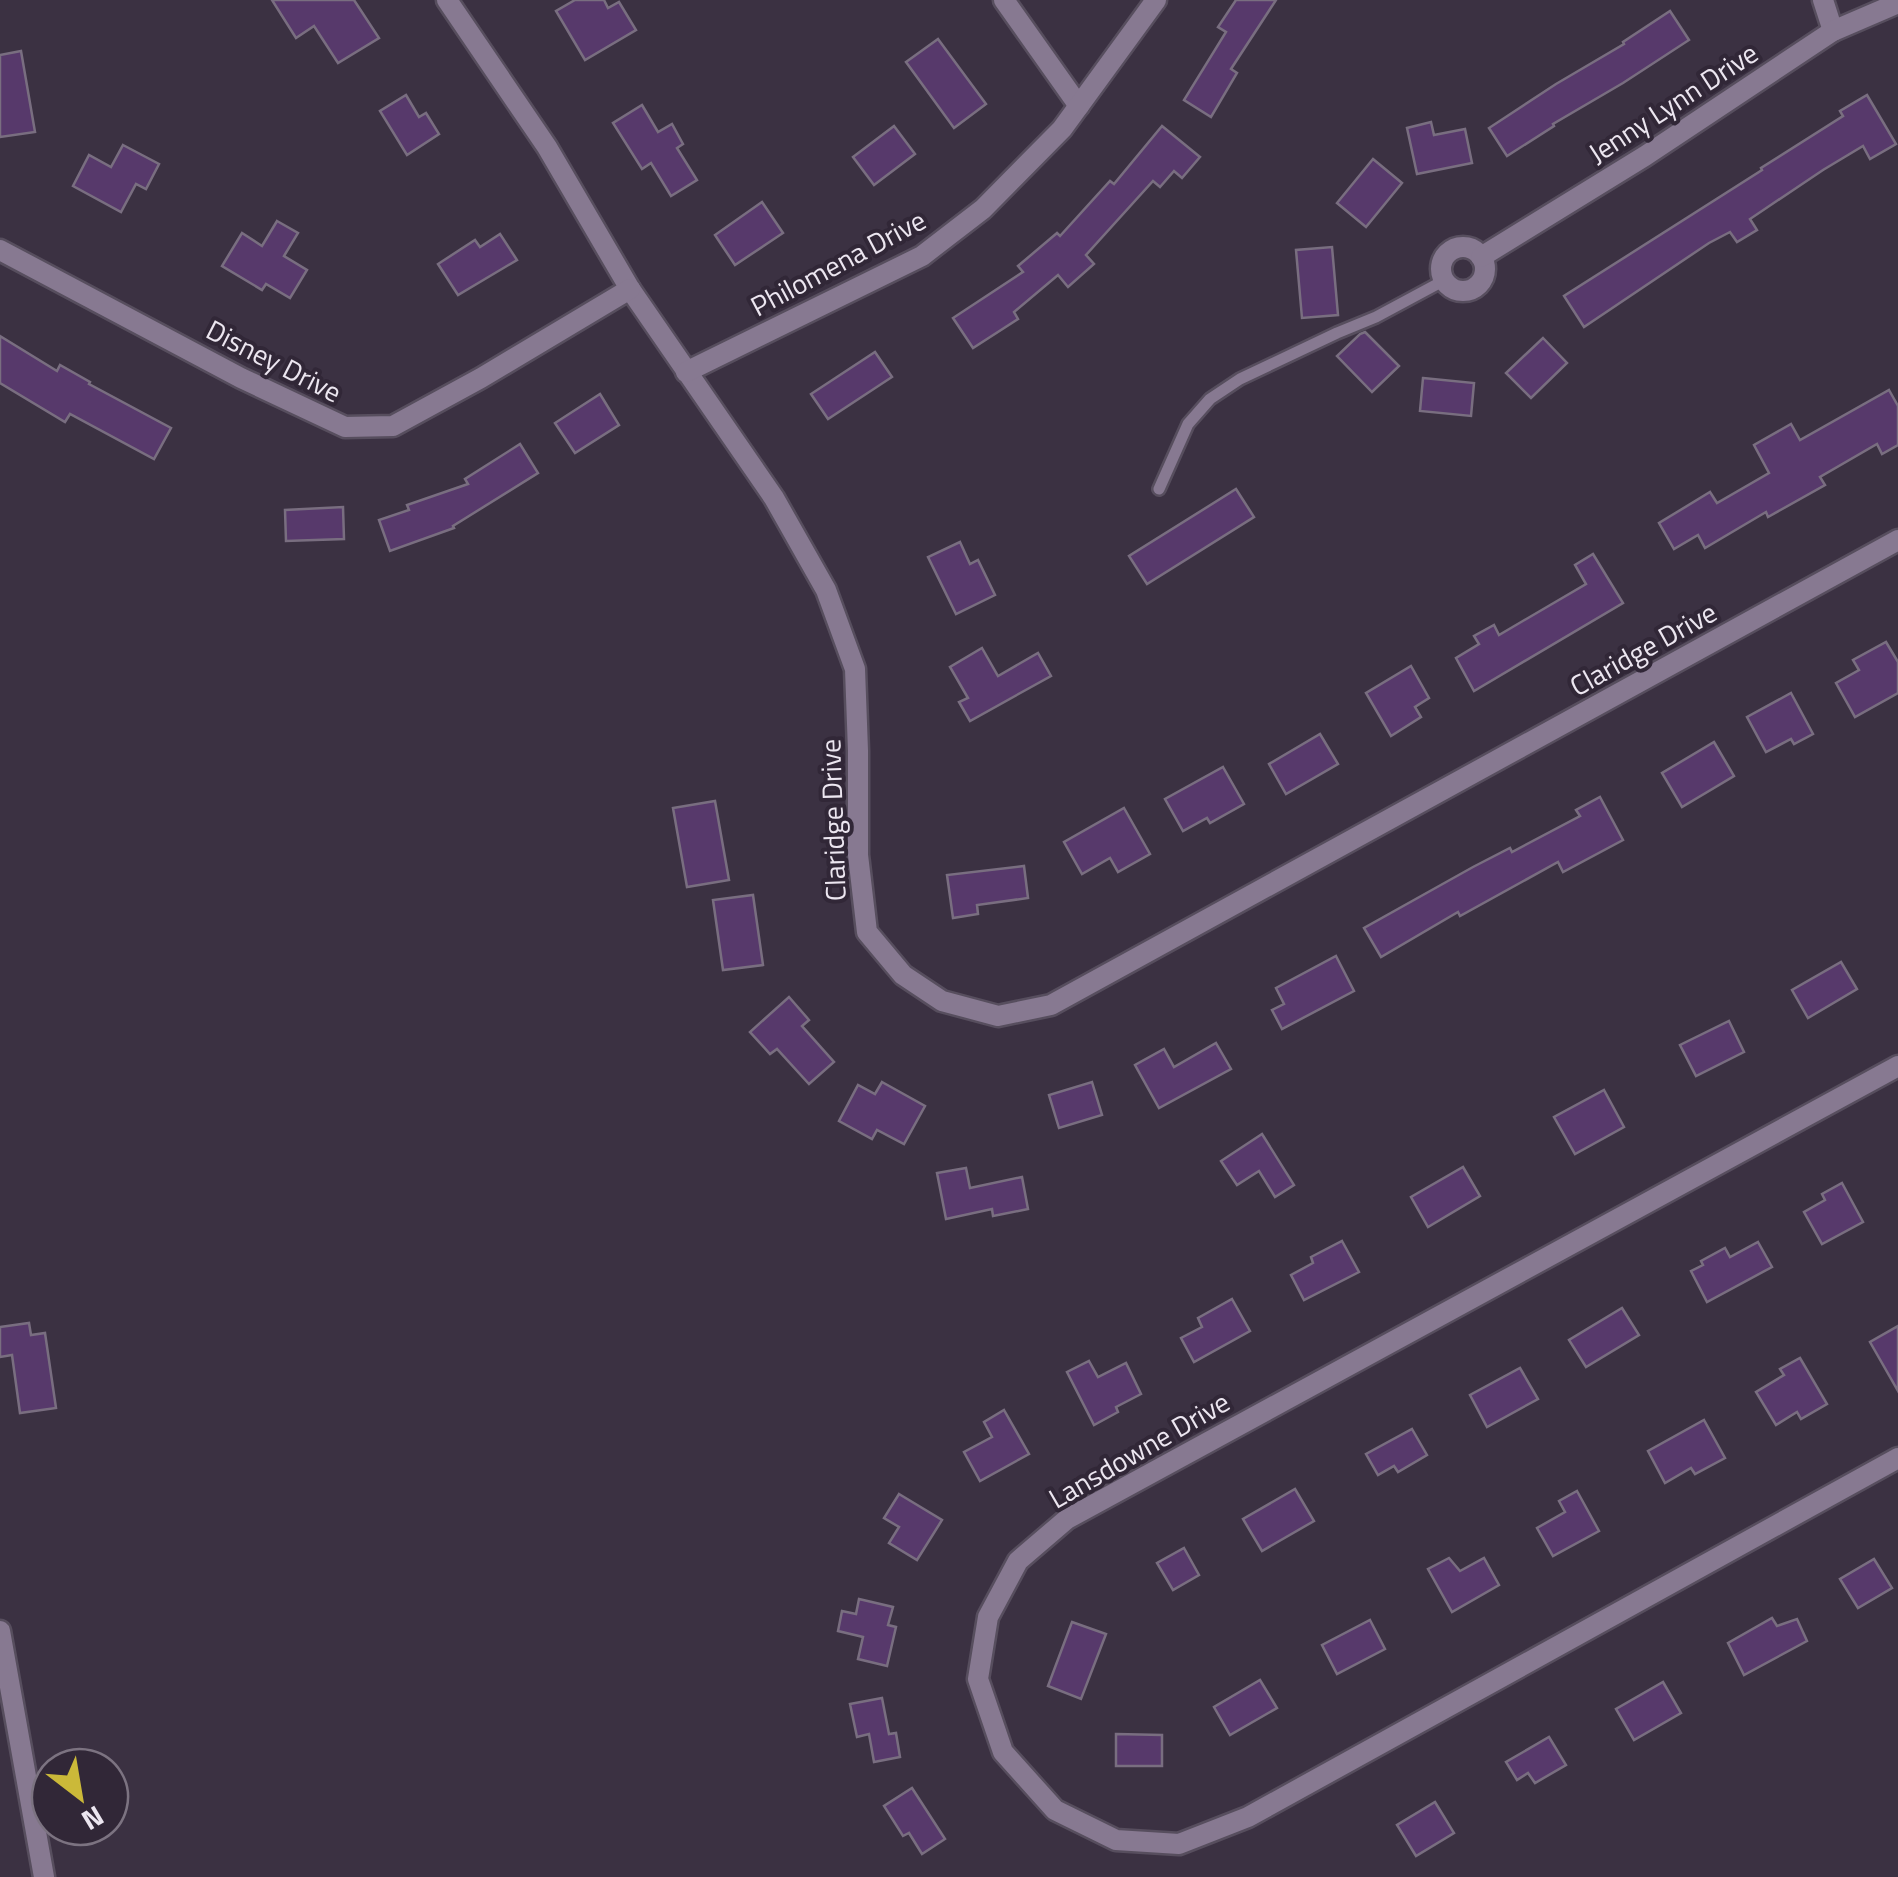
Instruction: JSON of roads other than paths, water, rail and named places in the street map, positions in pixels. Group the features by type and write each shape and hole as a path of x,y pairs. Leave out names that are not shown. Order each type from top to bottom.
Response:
{"street":[{"name":"Claridge Drive","path":"448,0 547,147 630,289 774,498 826,590 855,669 858,855 867,932 903,975 942,1001 998,1016 1051,1005 1898,540"},
{"path":"1004,0 1079,106"},
{"name":"Philomena Drive","path":"686,372 922,256 983,209 1062,128 1156,0"},
{"path":"1824,0 1833,31"},
{"name":"Jenny Lynn Drive","path":"1482,257 1833,31 1898,3"},
{"name":"Jenny Lynn Drive","path":"1468,247 1482,257 1484,274 1474,288 1457,290 1444,281 1441,264 1451,250 1468,247"},
{"name":"Disney Drive","path":"0,250 240,378 344,427 394,426 630,289"},
{"name":"Lansdowne Drive","path":"1898,1066 1067,1519 1018,1561 988,1617 978,1678 1003,1752 1054,1810 1116,1840 1180,1844 1248,1816 1898,1458"},
{"path":"0,1631 44,1877"}],"lane":[{"path":"1159,490 1188,424 1210,399 1240,380 1444,281"}]}
